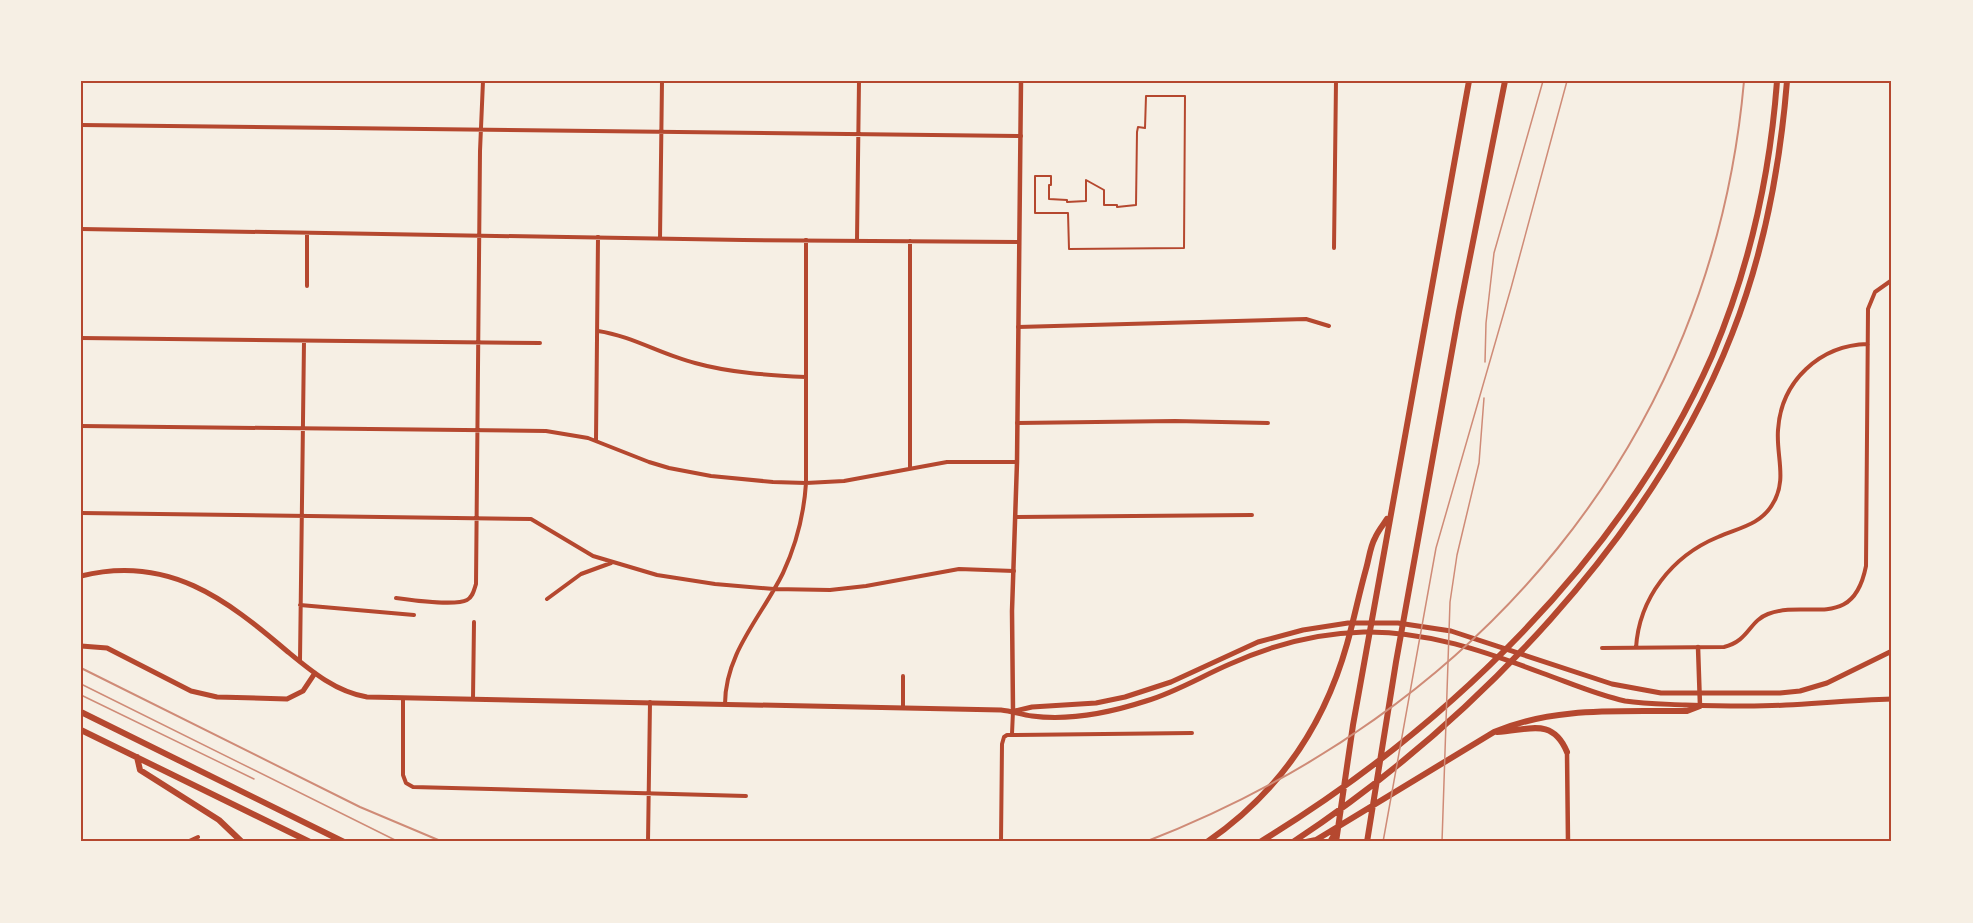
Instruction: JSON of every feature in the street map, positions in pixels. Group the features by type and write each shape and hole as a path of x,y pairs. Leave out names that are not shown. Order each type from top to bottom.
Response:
{"highway":[{"path":"1336,842 1360,686 1469,81"},
{"path":"1367,840 1396,662 1459,312 1505,81"},
{"path":"1260,842 1306,813 1373,765 1466,686 1546,606 1595,549 1629,504 1687,408 1712,356 1731,305 1761,197 1777,81"},
{"path":"1293,842 1382,777 1489,682 1567,599 1615,540 1653,486 1683,437 1709,387 1748,291 1772,201 1781,144 1787,81"},
{"path":"1207,842 1229,827 1259,800 1289,765 1306,740 1323,709 1341,661 1374,539 1390,515"},
{"path":"1306,842 1316,840 1494,732 1518,722 1552,714 1688,711 1700,706"},
{"path":"81,712 344,842"},
{"path":"1494,732 1530,727 1544,728 1556,735 1567,752"},
{"path":"81,730 310,842"},
{"path":"137,757 140,770 219,820 242,842"},
{"path":"1330,842 1337,830"}],"main road":[{"path":"81,576 103,572 152,572 179,578 241,613 315,673 339,688 356,695 403,698 1013,711 1032,716 1083,714 1114,710 1161,696 1261,652 1306,639 1349,633 1398,633 1440,639 1483,651 1597,693 1653,704 1785,705 1892,699"},
{"path":"1013,711 1032,707 1096,703 1125,697 1159,687 1234,652 1274,637 1318,627 1364,622 1416,625 1451,631 1634,689 1660,693 1764,694 1812,689 1892,651"},
{"path":"83,646 107,648 191,691 217,697 287,699 303,691 315,673"}],"street":[{"path":"396,598 464,602 472,596 476,584 483,81"},
{"path":"660,239 662,81"},
{"path":"857,240 859,81"},
{"path":"1012,734 1021,81"},
{"path":"1334,248 1336,81"},
{"path":"1146,96 1185,96 1184,248 1069,249 1068,213 1035,213 1035,176 1051,176 1051,185 1049,185 1049,199 1051,200 1086,201 1086,180 1104,190 1104,205 1136,206 1137,132 1138,128 1145,128 1146,96"},
{"path":"81,125 1020,136"},
{"path":"81,229 660,239 1019,242"},
{"path":"307,233 307,286"},
{"path":"596,441 598,237"},
{"path":"725,704 726,683 735,658 782,574 799,529 806,483 806,240"},
{"path":"910,241 910,467"},
{"path":"1602,648 1732,645 1768,614 1832,609 1856,593 1862,582 1866,566 1870,301 1875,292 1892,280"},
{"path":"1018,327 1306,319 1329,326"},
{"path":"598,331 674,357 715,368 755,374 806,377"},
{"path":"81,338 540,344"},
{"path":"300,662 304,341"},
{"path":"1636,648 1637,631 1644,608 1669,571 1702,544 1758,520 1778,496 1782,478 1778,437 1779,418 1786,395 1797,378 1811,364 1831,351 1851,344 1868,344"},
{"path":"1017,423 1175,421 1268,423"},
{"path":"81,426 567,433 596,441 649,462 690,472 752,481 806,483 861,478 910,467 947,462 1017,462"},
{"path":"81,513 531,519 593,556 612,562 676,579 774,589 849,588 959,569 1014,571"},
{"path":"1015,517 1252,515"},
{"path":"547,599 581,574 612,562"},
{"path":"300,604 414,615"},
{"path":"473,699 474,622"},
{"path":"1698,647 1700,706"},
{"path":"903,676 903,708"},
{"path":"403,698 403,770 406,783 413,788 746,796"},
{"path":"648,842 650,702"},
{"path":"1001,842 1004,737 1012,734 1192,733"},
{"path":"1567,752 1569,767 1568,842"},
{"path":"187,842 198,837"}],"tram line":[{"path":"1485,362 1486,323 1494,253 1543,81"},
{"path":"1383,842 1436,548 1511,288 1567,81"},
{"path":"1442,842 1450,602 1457,555 1479,463 1484,398"},
{"path":"81,684 399,842"},
{"path":"81,695 254,779"}],"railway":[{"path":"1145,842 1265,787 1375,719 1472,640 1557,548 1628,446 1684,334 1723,212 1744,81"},
{"path":"81,668 360,807 443,842"}]}
